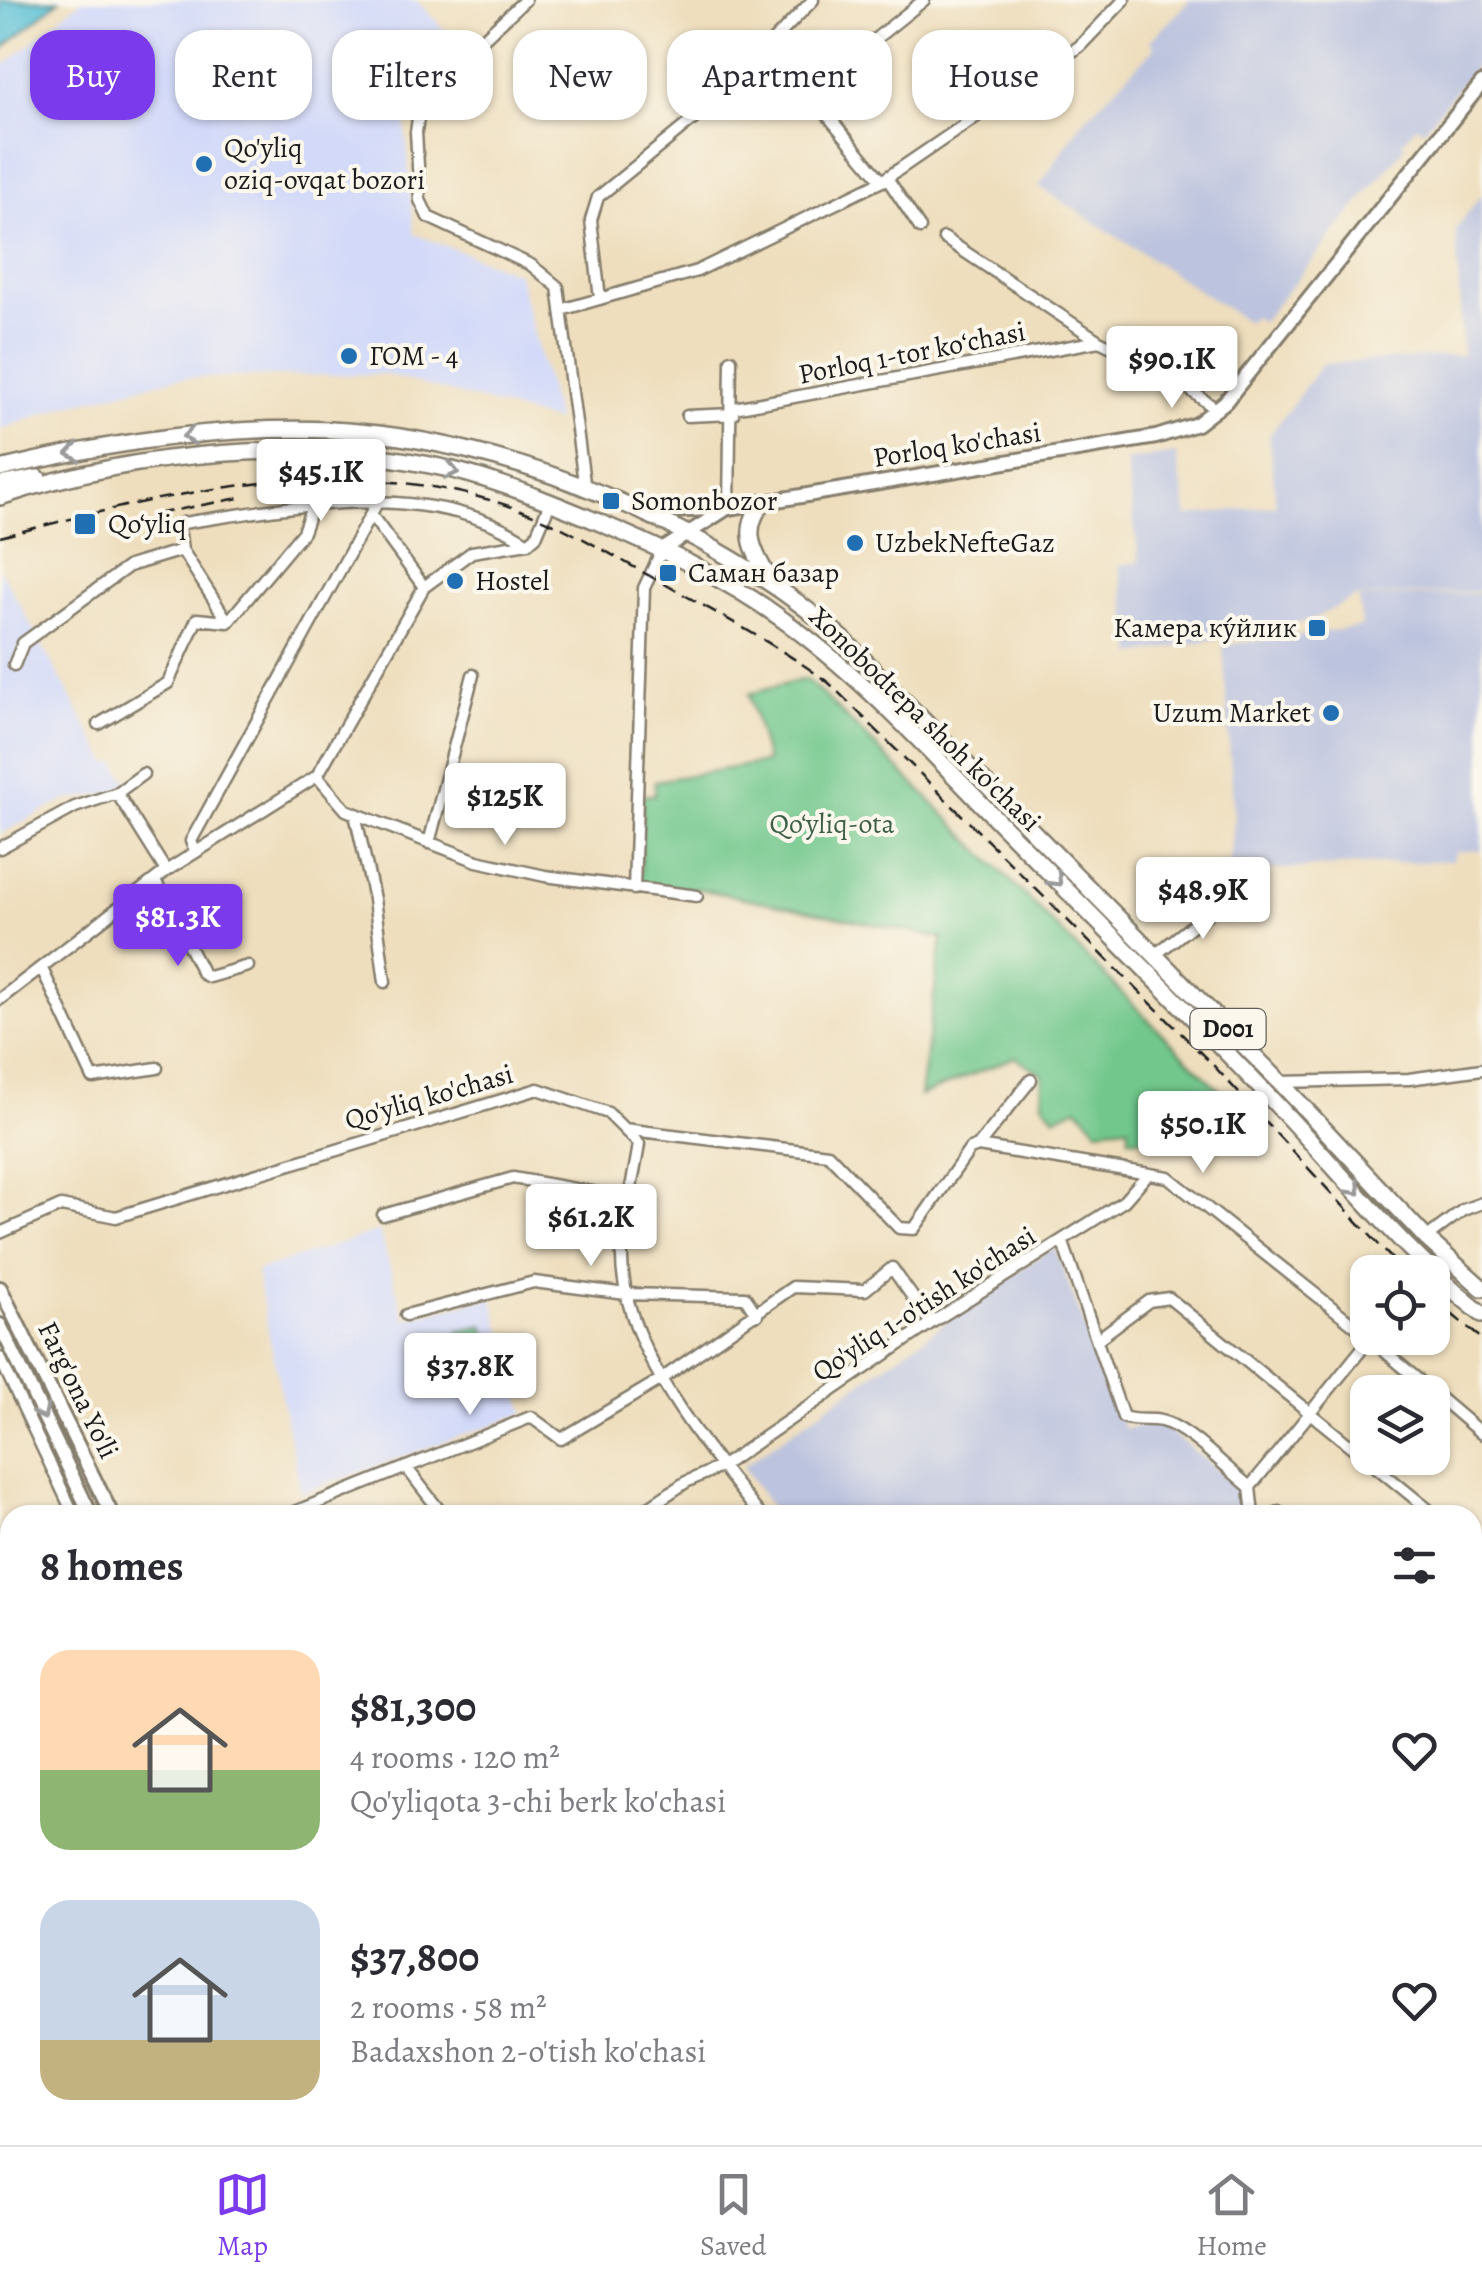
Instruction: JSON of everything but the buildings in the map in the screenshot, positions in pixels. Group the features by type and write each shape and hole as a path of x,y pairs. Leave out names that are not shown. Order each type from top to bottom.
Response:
{"highway":[{"name":"Xonobodtepa shoh ko'chasi","path":"0,469 192,436 335,430 452,449 585,491 689,535 772,581 844,639 1280,1082 1426,1238 1482,1288"},
{"name":"Xonobodtepa shoh ko'chasi","path":"0,497 112,470 258,453 364,456 448,469 550,503 662,550 751,597 842,667 1142,967 1421,1261 1482,1314"},
{"path":"0,485 112,470"},
{"path":"764,502 751,522 750,537 772,581"},
{"path":"1142,967 1155,955"}],"main road":[{"name":"Porloq ko'chasi","path":"638,512 728,508 1156,438 1197,424 1218,410 1482,83"},
{"path":"662,550 728,508"},
{"name":"Farg'ona Yo'li","path":"0,1288 107,1505"},
{"name":"Farg'ona Yo'li","path":"0,1325 86,1505"}],"street":[{"path":"525,0 430,90 417,115 421,209 434,220 544,273 558,287 585,491"},
{"path":"600,299 592,237 594,202 712,104 813,0"},
{"path":"903,0 911,10"},
{"path":"920,228 885,179 814,99 854,56 924,0"},
{"path":"561,310 697,271 885,179 1080,46 1124,0"},
{"name":"Porloq 1-tor koʻchasi","path":"944,238 1100,341 1169,374 1218,410"},
{"name":"Porloq 1-tor koʻchasi","path":"688,416 733,411 1100,341"},
{"path":"728,508 732,360"},
{"path":"228,622 182,550 179,527 183,523 313,504 377,503 442,510 502,526 528,542"},
{"path":"195,851 191,841 204,812 253,735 377,503"},
{"path":"0,999 166,871 318,776 424,587 472,552 528,542 536,536 550,503"},
{"path":"228,622 303,532 313,504"},
{"path":"372,516 424,587"},
{"path":"14,665 23,643 128,566 182,550"},
{"path":"634,889 644,588 662,550"},
{"path":"99,724 168,682 198,619 228,622"},
{"path":"429,843 473,675"},
{"path":"0,848 75,807 118,793 143,774"},
{"path":"318,776 355,814 503,868 697,896"},
{"path":"118,793 166,871"},
{"path":"355,814 374,899 385,982"},
{"path":"155,880 203,974 209,977 248,966"},
{"path":"1155,955 1227,898"},
{"path":"42,969 94,1078 157,1068"},
{"path":"1280,1082 1410,1080 1482,1069"},
{"name":"Qo'yliq ko'chasi","path":"0,1233 61,1206 116,1217 538,1089 608,1113 624,1129 828,1154 900,1228 914,1229 970,1149 1031,1080"},
{"path":"624,1129 639,1144 622,1252 626,1294 660,1380 752,1505"},
{"path":"981,1141 1146,1176 1168,1177 1190,1190 1350,1322"},
{"name":"Qo'yliq 1-o'tish ko'chasi","path":"652,1505 686,1482 722,1466 931,1323 1124,1201 1146,1176"},
{"path":"384,1215 513,1178 631,1199"},
{"path":"1426,1238 1462,1210 1482,1203"},
{"path":"1062,1240 1123,1417 1140,1423 1160,1420 1171,1426 1250,1488 1253,1505"},
{"path":"311,1505 531,1417 561,1439 660,1380 793,1288 866,1290 892,1268 931,1323"},
{"path":"406,1315 534,1282 626,1294 744,1298 757,1316"},
{"path":"1098,1340 1149,1301 1169,1298 1312,1413 1417,1505"},
{"path":"1250,1488 1356,1355"},
{"path":"1389,1355 1482,1434"},
{"path":"0,1358 69,1505"},
{"path":"406,1466 435,1505"}],"shaded area":[{"name":"Qo'yliq oziq-ovqat bozori","path":"81,0 416,0 445,30 332,30 332,120 405,120 414,234 518,273 557,422 385,374 175,378 61,407 0,430 0,69 30,43 30,120 155,120 155,30 46,30"},
{"path":"1190,0 1482,0 1482,59 1423,130 1417,125 1402,143 1405,147 1262,322 1253,316 1247,322 1039,186 1082,122 1155,47 1150,41"},
{"path":"1482,193 1482,591 1356,597 1311,620 1134,655 1119,565 1139,562 1126,461 1176,454 1188,516 1276,505 1269,436 1322,364 1462,355 1456,229"},
{"path":"0,569 109,764 116,762 129,784 113,793 66,800 0,834"},
{"path":"1482,593 1482,850 1454,852 1453,860 1270,870 1242,893 1229,877 1234,819 1223,645 1361,627 1359,598"},
{"path":"379,1231 405,1319 492,1297 525,1413 301,1493 256,1271"},
{"path":"1054,1246 1124,1429 1159,1423 1244,1491 1243,1505 769,1505 743,1466"}],"green space":[{"name":"Qo‘yliq-ota","path":"806,679 1250,1120 1222,1143 1129,1138 1129,1126 1098,1129 1078,1107 1055,1117 1043,1103 1042,1074 1015,1057 920,1096 942,938 699,889 640,885 643,795 655,795 655,781 767,762 749,694"},
{"path":"484,1325 495,1367 470,1373 459,1331"}],"water":[{"path":"0,0 59,0 0,51"}],"railway":[{"path":"0,537 191,493 319,479 384,481 448,490 512,507 570,532 746,630 829,683 1214,1066 1388,1255"},
{"path":"156,514 239,498"},
{"path":"1450,1313 1482,1339"}],"place":[{"name":"Qo'yliq oziq-ovqat bozori","path":"204,164"},
{"name":"ГОМ - 4","path":"349,356"},
{"name":"Somonbozor","path":"611,501"},
{"name":"Qo‘yliq","path":"85,524"},
{"name":"UzbekNefteGaz","path":"855,543"},
{"name":"Саман базар","path":"668,573"},
{"name":"Hostel","path":"455,581"},
{"name":"Камера ку́йлик","path":"1317,628"},
{"name":"Uzum Market","path":"1331,713"}]}
